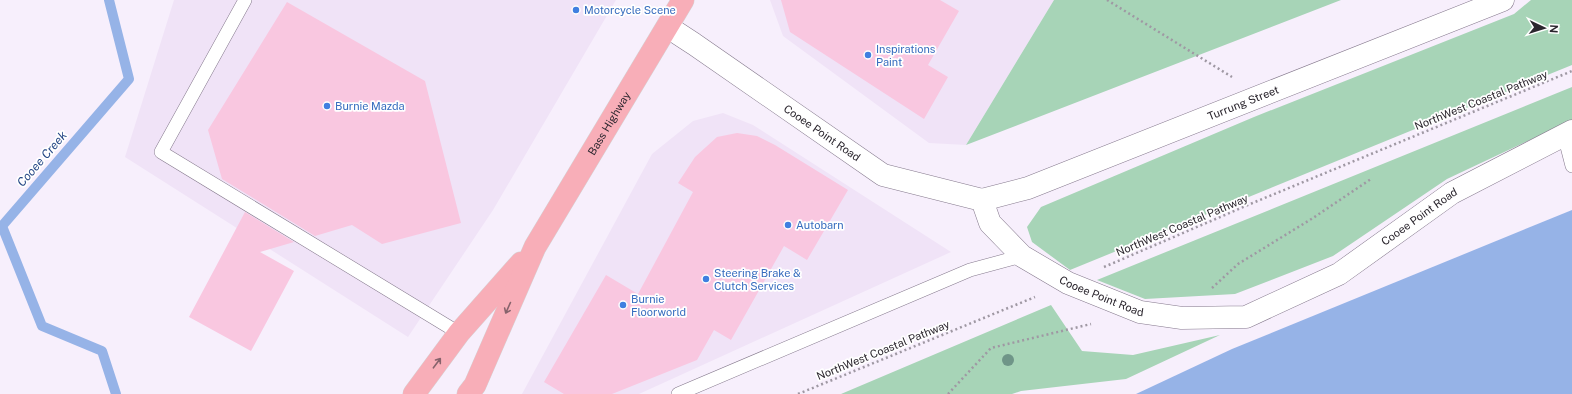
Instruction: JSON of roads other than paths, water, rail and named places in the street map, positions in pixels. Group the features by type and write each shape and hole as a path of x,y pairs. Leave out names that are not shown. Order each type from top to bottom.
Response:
{"highway":[{"name":"Bass Highway","path":"468,394 475,385 535,247 683,0"},
{"name":"Bass Highway","path":"414,394 459,333 535,247"}],"street":[{"name":"Turrung Street","path":"982,200 1028,188 1503,0"},
{"name":"Cooee Point Road","path":"668,27 883,175 982,200 990,223 1022,256 1068,283 1140,312 1182,318 1246,316 1339,274 1452,193 1568,133"}],"lane":[{"path":"245,0 161,152 459,333"},
{"path":"1568,133 1572,166"},
{"path":"678,394 970,270 1022,256"}],"water":[{"path":"1572,210 1572,394 1136,394 1232,349"}],"waterway":[{"name":"Cooee Creek","path":"109,0 129,79 2,226 42,326 102,351 116,394"}],"place":[{"name":"Motorcycle Scene","path":"576,10"},
{"name":"Inspirations Paint","path":"868,55"},
{"name":"Burnie Mazda","path":"327,106"},
{"name":"Autobarn","path":"788,225"},
{"name":"Steering Brake & Clutch Services","path":"706,279"},
{"name":"Burnie Floorworld","path":"623,305"}]}
